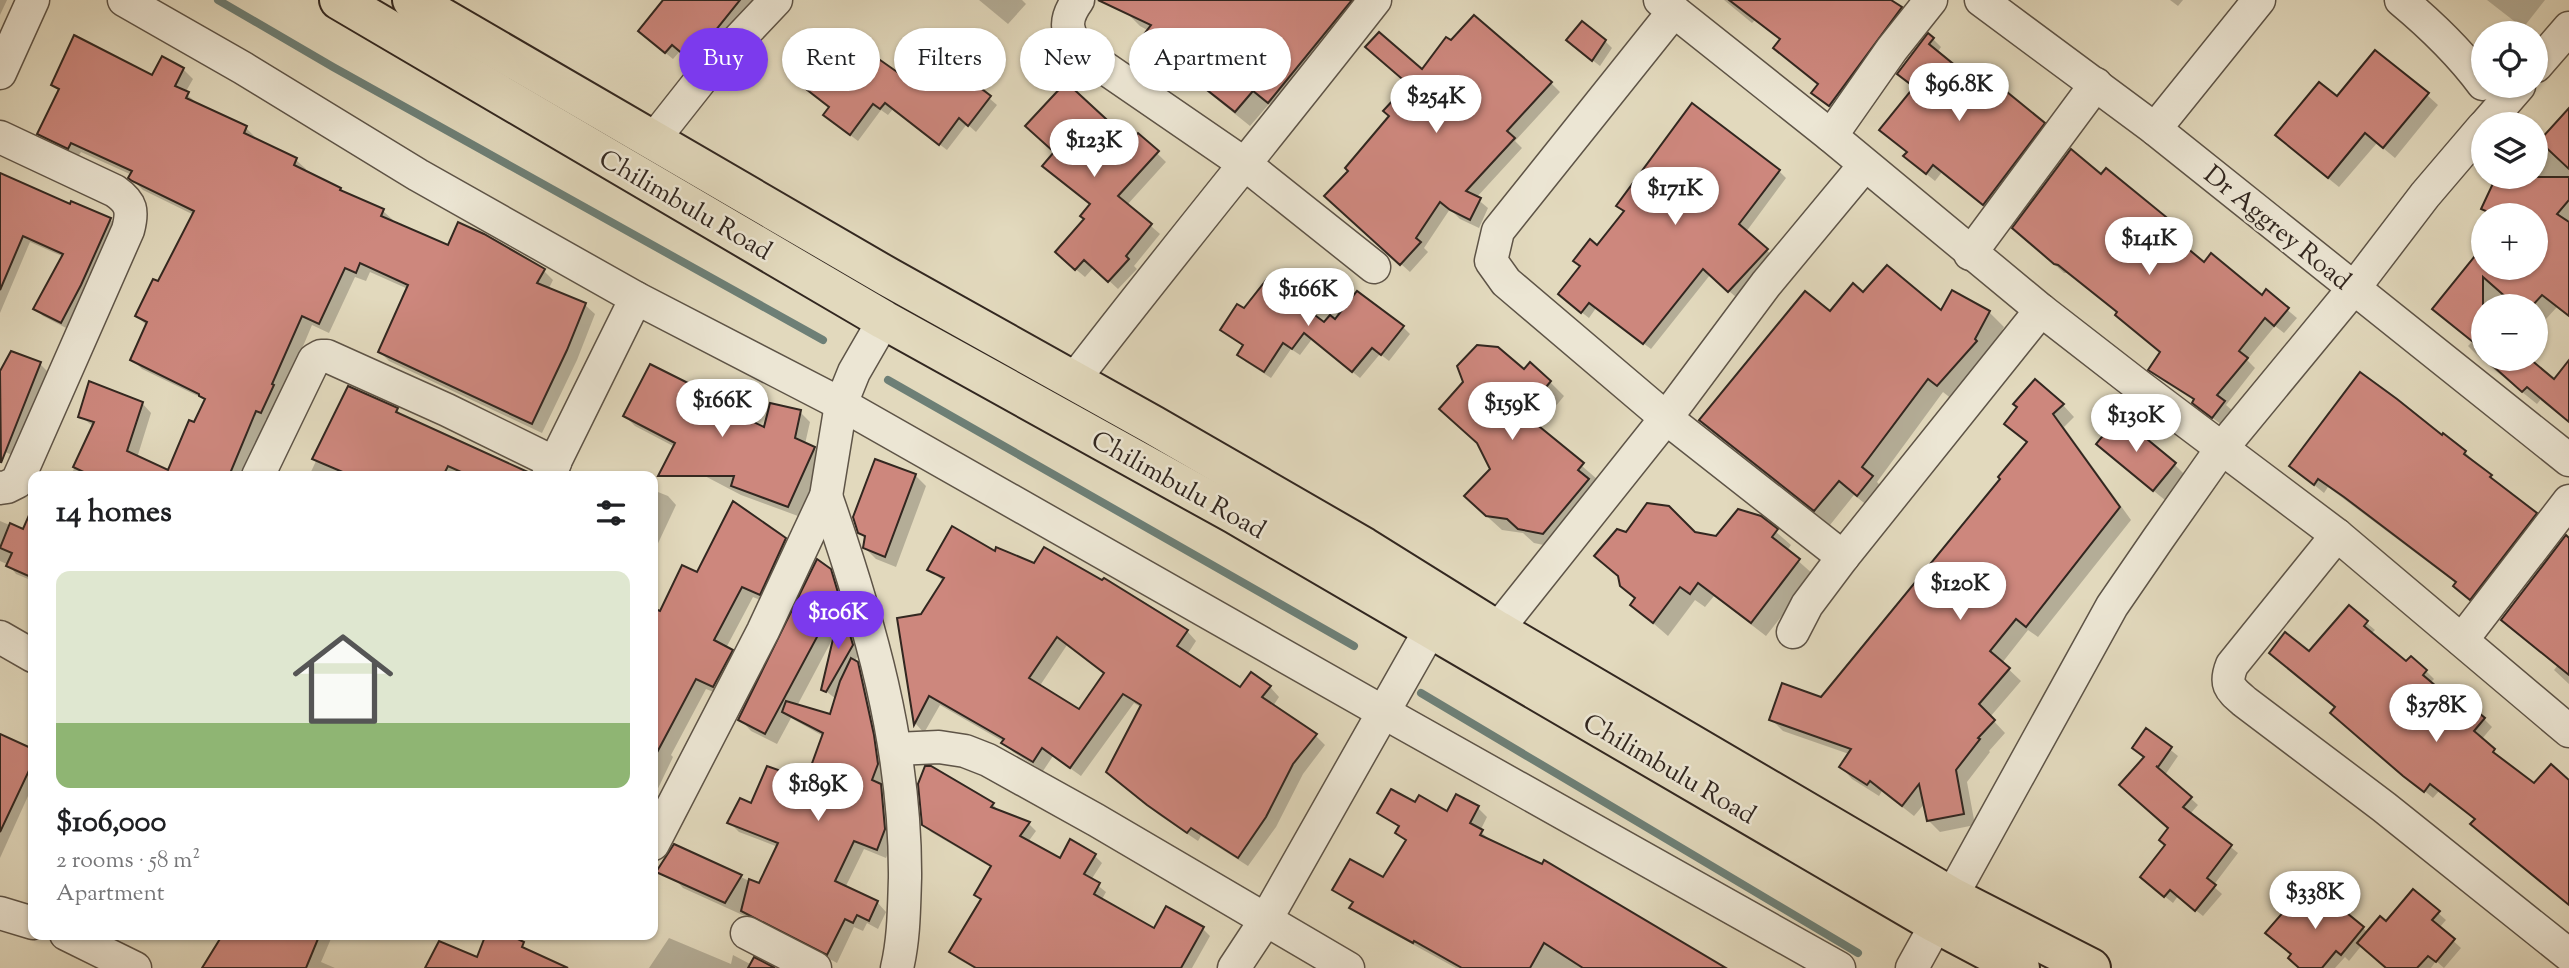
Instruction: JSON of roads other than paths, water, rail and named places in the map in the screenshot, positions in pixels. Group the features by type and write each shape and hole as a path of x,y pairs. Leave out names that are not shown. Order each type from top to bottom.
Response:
{"main road":[{"name":"Chilimbulu Road","path":"339,0 884,320 1234,514 1430,629 1944,910 2091,968"},
{"name":"Chilimbulu Road","path":"412,0 888,278 1364,547 1944,910 2020,968"}],"street":[{"path":"0,72 33,0"},
{"path":"124,0 243,68 418,175 636,298 841,404 1839,968"},
{"path":"654,139 703,77 776,0"},
{"path":"1078,0 1068,19 1069,34 1080,51 1246,165 1374,267"},
{"path":"1073,381 1162,265 1246,165 1375,0"},
{"path":"1830,136 1931,0"},
{"name":"Dr Aggrey Road","path":"1982,0 2155,129 2569,460"},
{"path":"2155,129 2259,0"},
{"path":"1912,968 2112,606 2222,449 2354,288 2493,102 2469,65 2423,18 2401,0"},
{"path":"1843,557 1667,418 1506,282 1491,261 1498,231 1667,6 1830,136 1970,254 2337,535 2569,731"},
{"path":"2548,52 2569,28"},
{"path":"1970,254 2095,84"},
{"path":"0,137 115,191 129,201 132,214 128,230 18,482 0,488"},
{"path":"1497,629 1667,418 1766,284 1864,166"},
{"path":"260,471 314,360 321,356 327,356 447,410 551,470 636,298"},
{"path":"1793,632 1807,605 1843,557 2041,310"},
{"path":"658,834 764,631 826,496 841,404 854,372 884,320"},
{"path":"826,496 861,598 895,749 905,833 904,916 897,968"},
{"path":"2462,640 2569,501"},
{"path":"2337,535 2232,665 2228,676 2231,689 2385,807 2569,955"},
{"path":"1234,968 1265,921 1430,629"},
{"path":"0,637 28,653"},
{"path":"895,749 939,747 965,751 988,760 1348,968"},
{"path":"0,913 28,921"},
{"path":"747,933 815,968"},
{"path":"78,940 135,968"}],"waterway":[{"path":"218,0 823,340"},
{"path":"888,380 1354,646"},
{"path":"1421,693 1858,953"}]}
